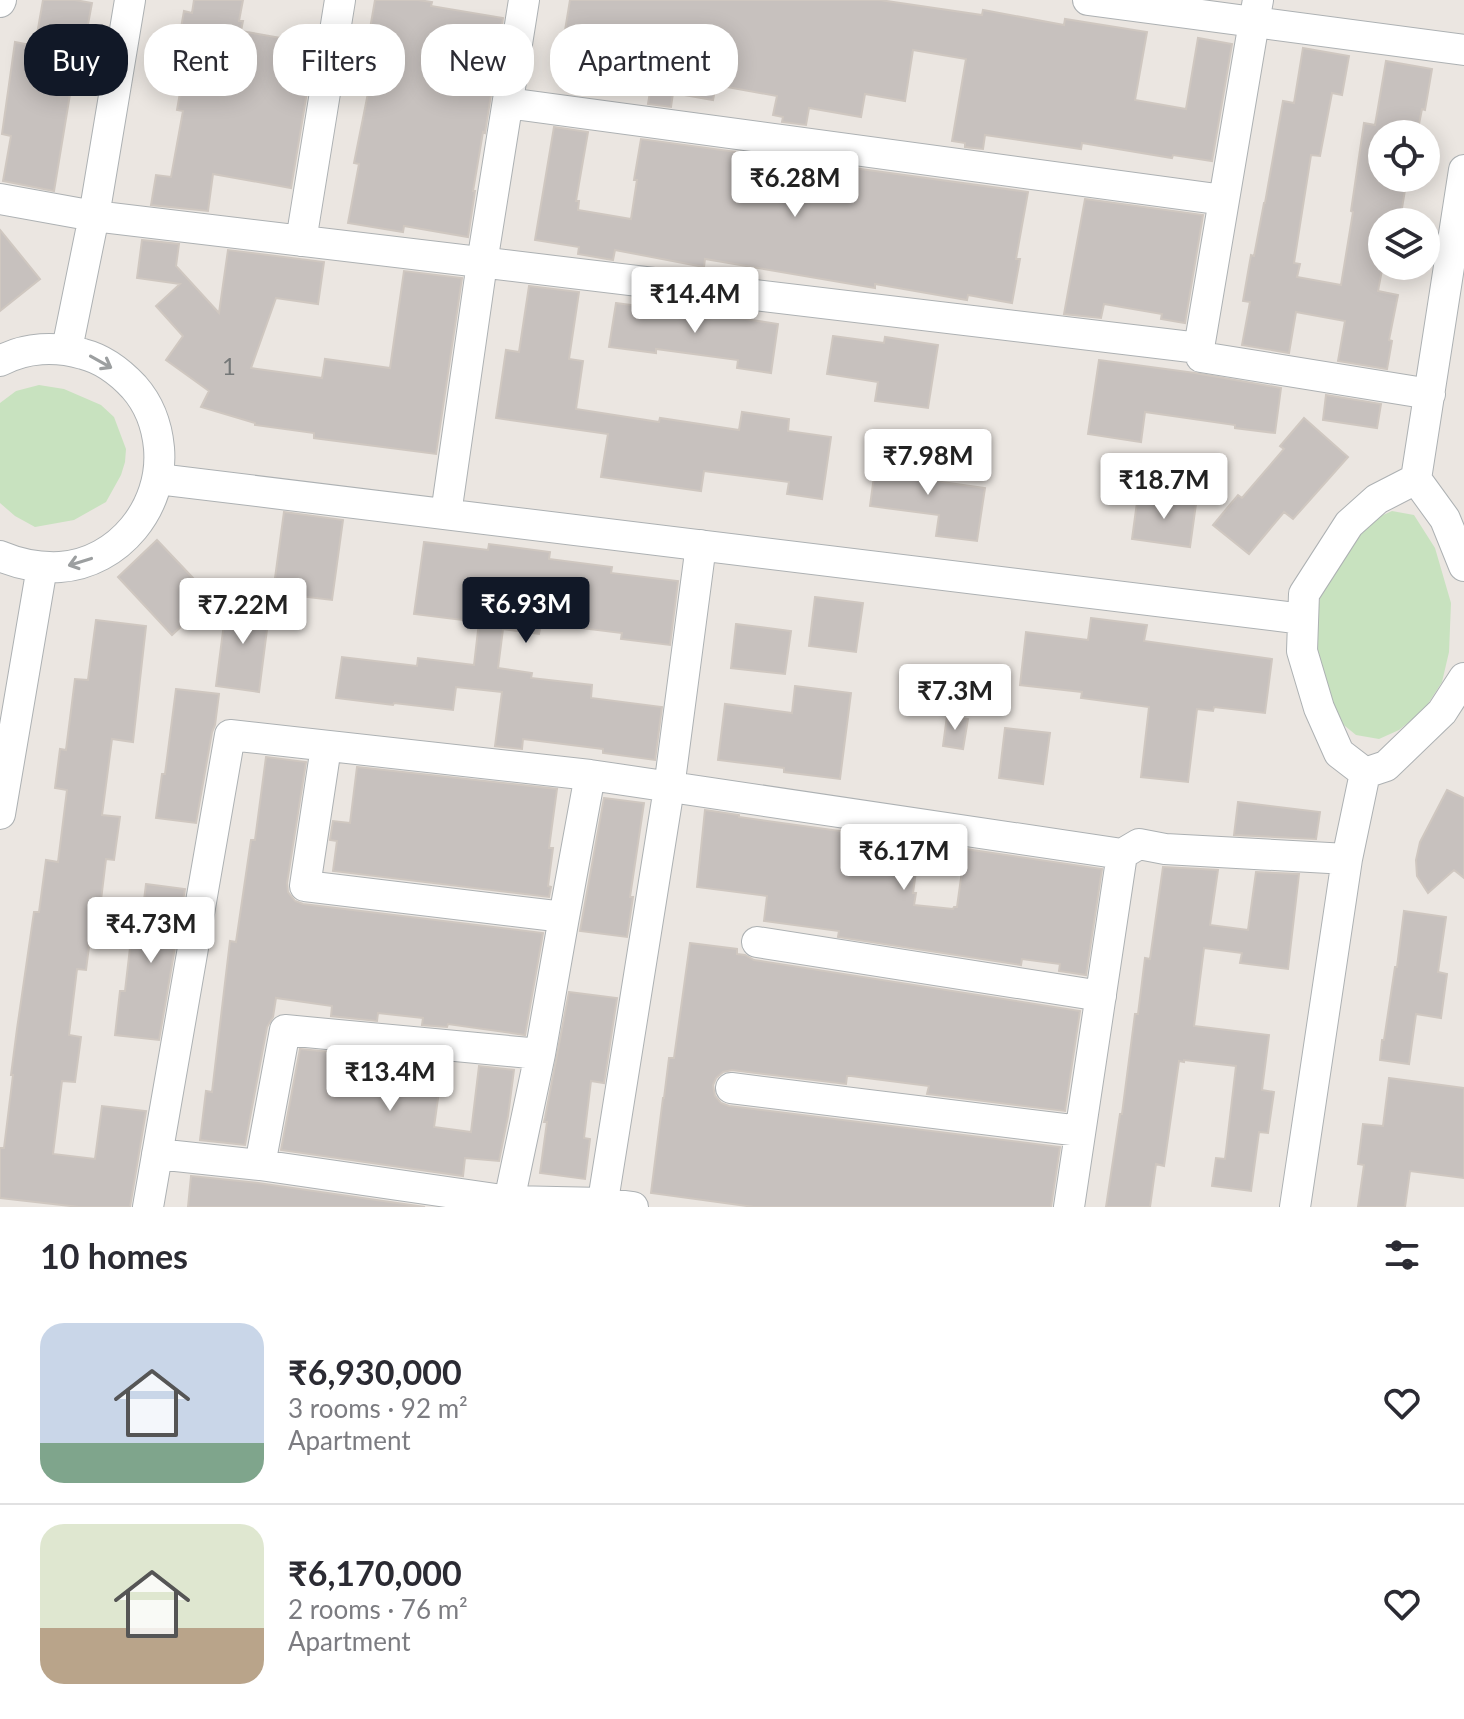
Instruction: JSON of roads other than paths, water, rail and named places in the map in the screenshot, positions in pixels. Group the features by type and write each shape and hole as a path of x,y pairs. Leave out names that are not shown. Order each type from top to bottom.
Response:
{"street":[{"path":"67,349 94,216 130,0"},
{"path":"301,241 340,0"},
{"path":"446,514 524,0"},
{"path":"1088,0 1256,11 1464,50"},
{"path":"1256,11 1199,348 1201,357 1430,394"},
{"path":"508,103 1224,200"},
{"path":"1464,170 1416,479 1445,519 1464,566"},
{"path":"0,199 94,216 1199,348"},
{"path":"0,361 26,351 46,348 67,349 108,364 140,395 151,414 158,435 160,457 152,498 143,516 117,545 81,563 62,567 21,564 0,556"},
{"path":"158,479 1303,619"},
{"path":"1365,773 1339,753 1319,708 1302,651 1304,594 1349,524 1377,499 1416,479"},
{"path":"602,1205 669,788 701,545"},
{"path":"0,814 5,758 42,567"},
{"path":"1365,773 1386,766 1442,712 1464,678"},
{"path":"148,1207 230,735 590,775 1122,854 1139,844 1165,849 1347,859"},
{"path":"326,747 305,886 564,917"},
{"path":"1295,1207 1347,859 1365,773"},
{"path":"509,1201 540,1054 590,775"},
{"path":"1069,1207 1122,854"},
{"path":"757,942 1101,996"},
{"path":"260,1165 285,1030 540,1054"},
{"path":"731,1088 1080,1131"},
{"path":"157,1154 260,1165 509,1201 633,1207"}]}
